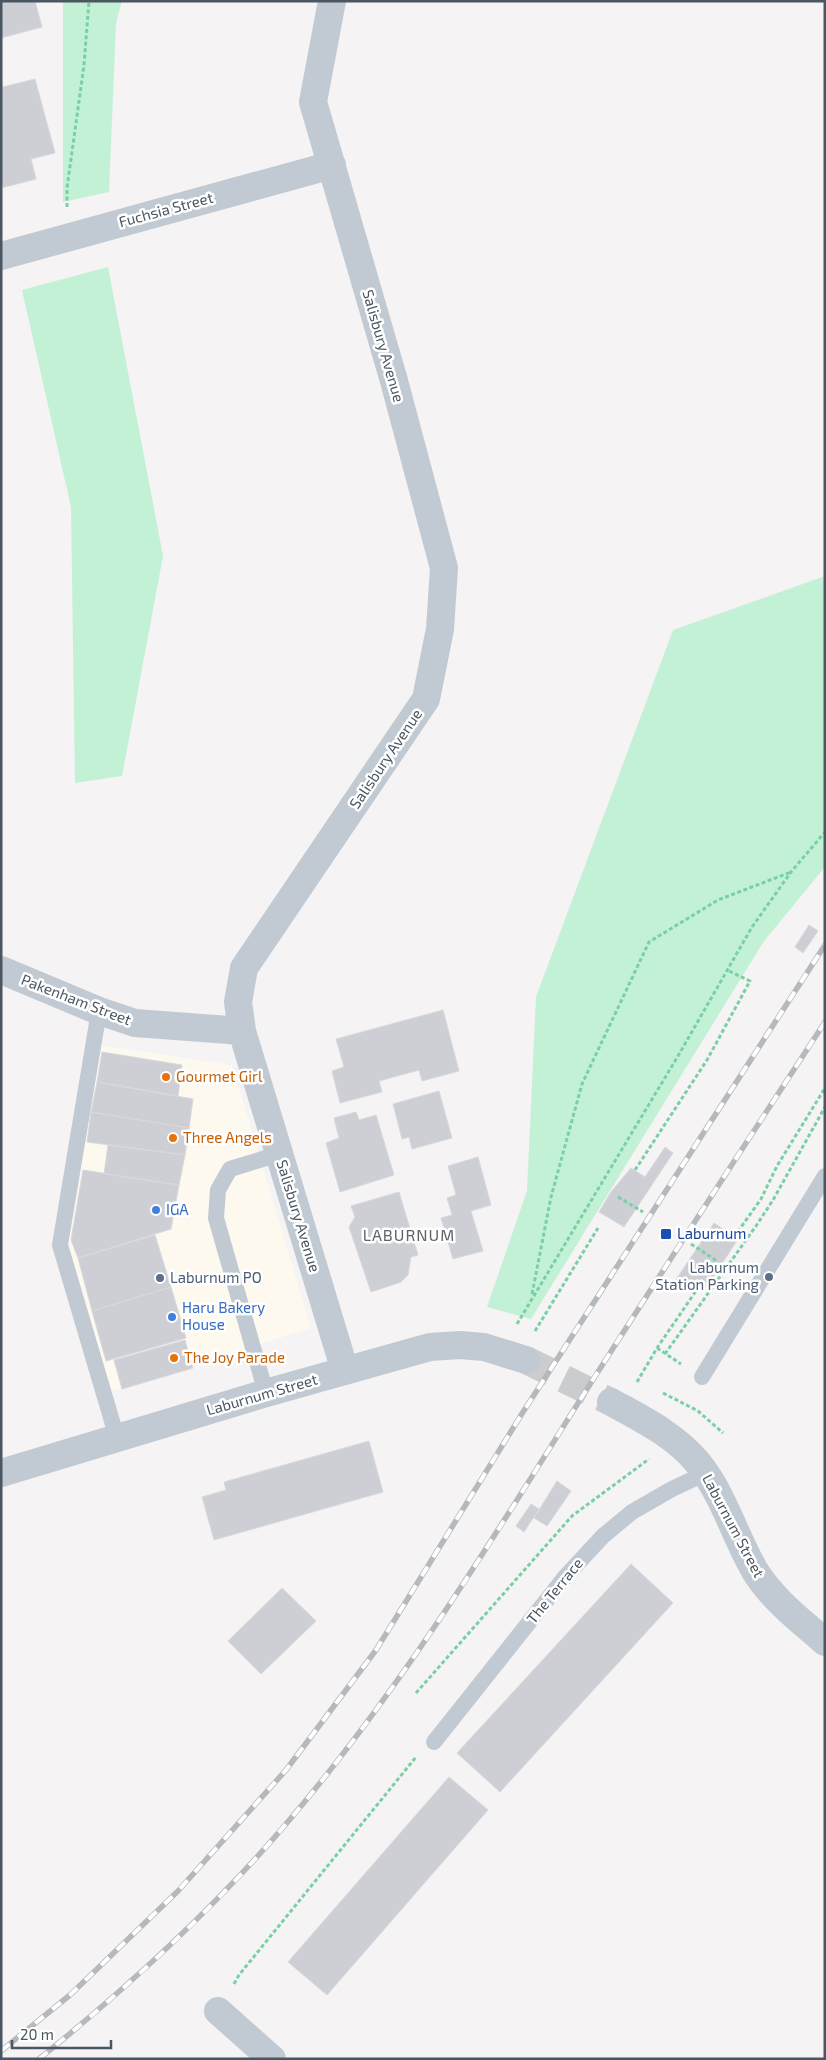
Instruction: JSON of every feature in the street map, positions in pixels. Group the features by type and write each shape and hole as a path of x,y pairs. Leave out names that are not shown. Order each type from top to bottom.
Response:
{"street":[{"name":"Salisbury Avenue","path":"332,1 313,102 396,390 444,568 440,629 426,699 244,968 238,1002 242,1031 345,1371"},
{"name":"Fuchsia Street","path":"1,256 332,164"},
{"name":"Pakenham Street","path":"1,970 99,1011 134,1023 242,1031"},
{"name":"Laburnum Street","path":"1,1473 406,1353 448,1346 470,1345 490,1348 526,1360"},
{"name":"Laburnum Street","path":"611,1402 657,1428 678,1444 706,1473 755,1571 766,1587 825,1642"},
{"path":"218,2011 272,2059"}],"lane":[{"path":"99,1011 60,1245 117,1438"},
{"path":"266,1393 216,1218 218,1190 230,1169 279,1154"},
{"path":"702,1377 825,1176"},
{"name":"The Terrace","path":"434,1742 565,1577 603,1536 638,1508 706,1473"}],"path":[{"path":"68,236 67,188 84,65 90,1"},
{"path":"791,872 718,900 649,942 582,1084 551,1197 532,1298 682,1049 752,927 791,872 825,832"},
{"path":"635,1170 707,1060 750,981 727,970"},
{"path":"734,1237 760,1199 777,1166 825,1088"},
{"path":"665,1354 765,1213 825,1107"},
{"path":"618,1197 643,1212"},
{"path":"516,1325 535,1331 598,1228"},
{"path":"691,1244 717,1262"},
{"path":"634,1387 656,1348 698,1288"},
{"path":"638,1380 646,1384"},
{"path":"662,1392 698,1411 723,1433"},
{"path":"416,1693 572,1516 652,1457 678,1444"},
{"path":"218,2011 239,1974 430,1740 434,1742"}],"shaded area":[{"path":"85,1043 232,1065 311,1328 98,1395 54,1247"}],"green space":[{"path":"63,1 122,1 116,23 109,192 63,202"},
{"path":"108,267 163,556 122,776 75,783 71,507 22,290"},
{"path":"825,576 825,867 764,941 531,1319 487,1307 527,1191 536,997 673,630"}],"building":[{"path":"1,1 35,1 42,27 1,38"},
{"path":"1,79 3,87 35,79 55,153 31,159 36,179 1,188"},
{"path":"809,925 818,931 803,953 795,947"},
{"path":"443,1010 459,1071 422,1081 419,1070 379,1081 382,1092 340,1103 332,1071 344,1067 336,1039"},
{"path":"102,1052 182,1065 178,1096 97,1082"},
{"path":"97,1082 193,1099 189,1128 91,1112"},
{"path":"439,1091 452,1138 412,1149 409,1137 402,1139 393,1104"},
{"path":"91,1112 189,1128 185,1155 87,1142"},
{"path":"356,1112 359,1120 376,1115 394,1175 340,1192 326,1143 339,1138 334,1118"},
{"path":"108,1145 185,1155 179,1185 104,1174"},
{"path":"665,1147 673,1153 624,1227 599,1212 611,1192 631,1168 645,1177"},
{"path":"478,1157 491,1205 471,1211 483,1251 453,1259 441,1218 452,1215 447,1198 456,1195 448,1166"},
{"path":"83,1170 179,1185 171,1229 78,1258 71,1240"},
{"path":"399,1192 418,1255 411,1257 408,1275 401,1282 371,1292 349,1227 355,1217 351,1206"},
{"path":"714,1223 738,1239 705,1290 689,1279 683,1286 675,1281"},
{"path":"155,1235 171,1287 92,1311 78,1258"},
{"path":"171,1287 186,1338 106,1361 92,1311"},
{"path":"185,1340 193,1368 122,1389 114,1360"},
{"path":"369,1441 383,1492 214,1540 202,1497 226,1490 224,1482"},
{"path":"557,1481 571,1491 547,1526 534,1518"},
{"path":"531,1504 539,1509 524,1532 516,1526"},
{"path":"631,1564 673,1603 500,1792 457,1753"},
{"path":"282,1588 316,1621 261,1674 228,1641"},
{"path":"449,1777 488,1810 327,1995 288,1962"}],"tunnel":[{"path":"526,1360 611,1402"}],"railway":[{"path":"1,2051 70,1995 178,1891 286,1770 376,1650 523,1412 825,945"},
{"path":"39,2059 137,1976 199,1918 286,1824 363,1728 469,1575 632,1319 825,1022"}],"place":[{"name":"Gourmet Girl","path":"166,1077"},
{"name":"Three Angels","path":"173,1138"},
{"name":"IGA","path":"156,1210"},
{"name":"Laburnum","path":"666,1234"},
{"name":"Laburnum Station Parking","path":"769,1277"},
{"name":"Laburnum PO","path":"160,1278"},
{"name":"Haru Bakery House","path":"172,1317"},
{"name":"The Joy Parade","path":"174,1358"}],"district":[{"name":"LABURNUM","path":"409,1235"}]}
